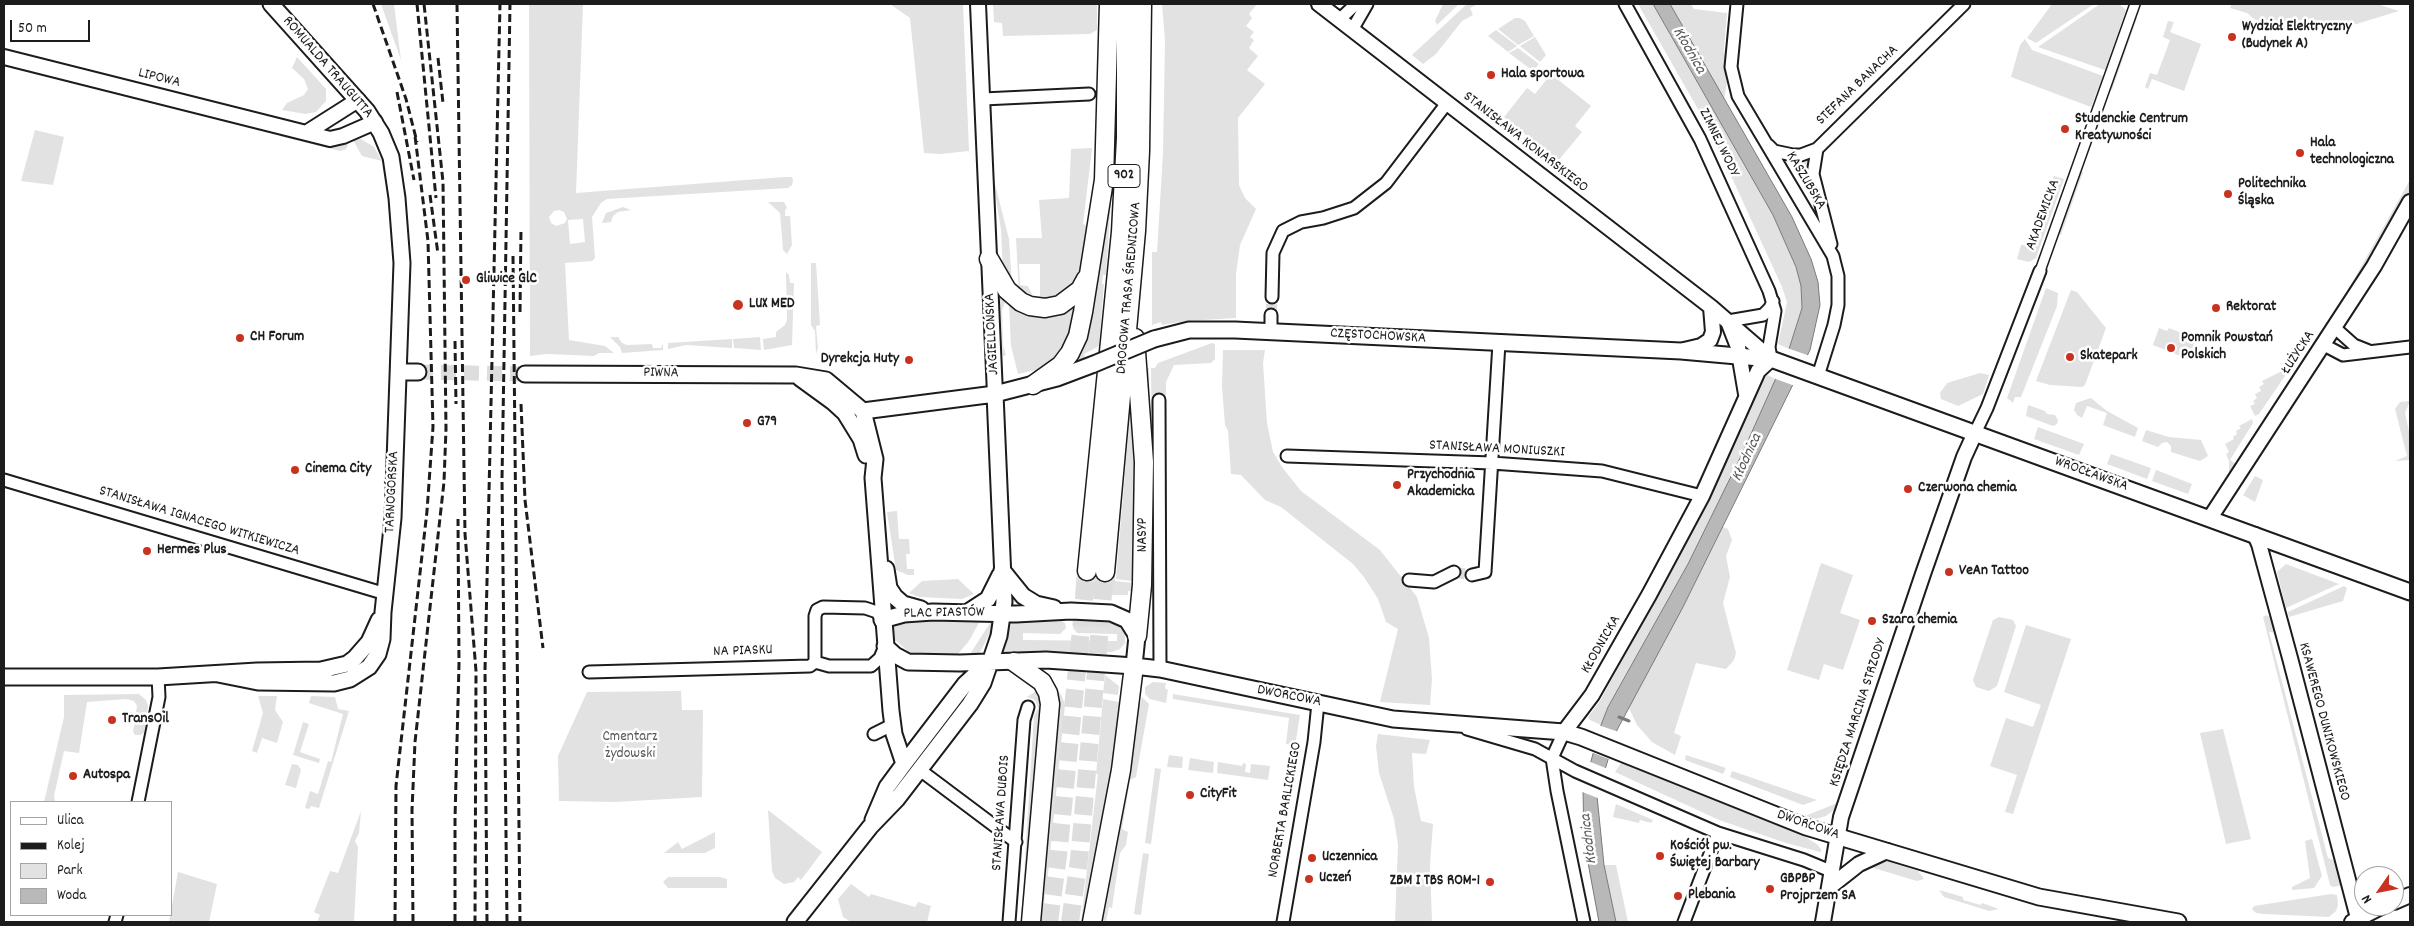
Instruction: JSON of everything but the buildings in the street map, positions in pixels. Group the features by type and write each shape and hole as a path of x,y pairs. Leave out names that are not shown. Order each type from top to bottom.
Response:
{"main road":[{"name":"ROMUALDA TRAUGUTTA","path":"271,4 358,100 375,122 391,157 398,198 402,263 400,372"},
{"path":"1033,385 1061,365 1074,348 1083,312 1104,180 1109,4"},
{"name":"DROGOWA TRASA ŚREDNICOWA","path":"1087,571 1121,232 1126,129 1126,4"},
{"name":"DROGOWA TRASA ŚREDNICOWA","path":"1105,572 1132,290 1140,150 1142,4"},
{"path":"989,259 1007,290 1021,302 1030,306 1045,308 1060,305 1080,290 1088,276"},
{"path":"1092,922 1121,770 1142,585 1144,462 1132,290"},
{"name":"CZĘSTOCHOWSKA","path":"863,411 995,394 1033,385 1094,364 1154,339 1189,330 1681,351 1771,359"},
{"name":"WROCŁAWSKA","path":"1771,359 2410,592"},
{"path":"400,372 418,372"},
{"name":"TARNOGÓRSKA","path":"4,677 158,677 321,670 347,664 365,648 383,612 393,518 400,372"},
{"name":"PIWNA","path":"525,374 796,375 826,380 863,411"},
{"path":"796,375 845,413 861,439 872,478 882,620"},
{"name":"JAGIELLOŃSKA","path":"870,827 897,800 978,692 999,636 1004,614 995,394"},
{"path":"863,411 875,459 872,478"},
{"path":"875,516 883,545 889,588 895,597 904,604 933,612"},
{"path":"1002,569 1023,596 1036,604 1067,611"},
{"path":"966,613 988,599 997,584 1002,569"},
{"path":"1004,614 1067,611 1116,614 1127,620 1137,636"},
{"name":"PLAC PIASTÓW","path":"904,764 892,725 882,620 904,614 933,612 1004,614"},
{"path":"885,646 895,655 908,662 989,662"},
{"path":"795,922 870,827 887,788 904,764 965,684 989,662"},
{"name":"DWORCOWA","path":"989,662 1092,662 1160,669 1393,719 1564,732 1581,737 1797,824 2039,898 2156,920 2178,922"},
{"path":"1014,662 1042,682 1048,693 1050,704 1031,922"}],"street":[{"name":"JAGIELLOŃSKA","path":"978,4 995,394"},
{"name":"STANISŁAWA KONARSKIEGO","path":"1319,4 1711,307 1771,359"},
{"path":"1339,20 1356,4"},
{"path":"1352,30 1367,4"},
{"name":"ZIMNEJ WODY","path":"1625,4 1700,138 1773,301 1776,312 1769,347 1771,359"},
{"name":"KASZUBSKA","path":"1737,4 1731,50 1733,82 1738,96 1834,256 1838,276 1838,305 1834,325 1812,374"},
{"name":"STEFANA BANACHA","path":"1763,140 1774,151 1785,155 1801,155 1817,149 1964,4"},
{"name":"AKADEMICKA","path":"1975,433 1988,408 2040,271 2135,4"},
{"name":"LIPOWA","path":"4,57 330,139 343,136 375,122"},
{"path":"983,99 1089,94"},
{"path":"306,133 358,100"},
{"path":"1272,297 1272,254 1283,231 1301,222 1323,218 1354,208 1386,183 1447,103"},
{"path":"1817,149 1813,174 1834,256"},
{"name":"ŁUŻYCKA","path":"2210,518 2335,328 2374,266 2410,202"},
{"path":"1746,394 1740,356 1728,321 1763,315 1770,308 1773,301"},
{"path":"1681,351 1701,346 1710,340 1713,332 1711,307"},
{"path":"1271,315 1271,332"},
{"path":"2335,328 2354,345 2369,351"},
{"path":"1472,575 1485,572 1499,343"},
{"path":"2324,345 2343,355 2410,347"},
{"name":"KŁODNICKA","path":"1552,758 1564,732 1601,681 1702,496 1746,394 1761,366 1771,359"},
{"name":"NASYP","path":"1159,400 1160,669"},
{"name":"KSIĘDZA MARCINA STRZODY","path":"1823,922 1831,886 1841,817 1882,692 1964,457 1975,433"},
{"name":"STANISŁAWA MONIUSZKI","path":"1288,456 1492,464 1602,471 1702,496"},
{"name":"STANISŁAWA IGNACEGO WITKIEWICZA","path":"4,480 386,594"},
{"name":"KSAWEREGO DUNIKOWSKIEGO","path":"2255,535 2278,612 2356,921"},
{"path":"1409,580 1434,582 1454,572"},
{"path":"815,662 814,616 817,610 823,607 865,608 876,612 882,620"},
{"name":"NA PIASKU","path":"589,672 810,666 815,662 829,666 871,666 880,658 885,646"},
{"path":"138,801 159,697 158,677"},
{"name":"NORBERTA BARLICKIEGO","path":"1283,922 1314,742 1318,703"},
{"name":"STANISŁAWA DUBOIS","path":"1009,922 1024,720 1028,707"},
{"name":"DWORCOWA","path":"1444,722 1535,749 1575,771 1718,833 1804,860 1833,872"},
{"path":"874,734 892,725"},
{"path":"1552,758 1556,790 1584,922"},
{"path":"920,770 1016,842"},
{"path":"1684,922 1718,833"},
{"path":"1831,886 1859,864 1887,850"}],"green space":[{"path":"381,4 394,4 401,60"},
{"path":"529,4 583,4 576,193 785,177 792,177 793,181 792,185 788,188 607,199 601,203 592,217 595,258 592,261 565,263 569,340 605,346 614,353 599,353 594,356 547,354 530,356","holes":["554,211 564,212 567,219 565,223 556,226 551,223 549,217","583,219 585,242 570,244 568,220"]},
{"path":"890,4 963,4 969,151 940,154 924,153 910,18"},
{"path":"993,4 1097,4 1097,30 1090,34 1003,36 1002,23 994,22"},
{"path":"1162,4 1257,4 1249,14 1252,18 1246,26 1254,32 1250,37 1254,40 1249,48 1258,56 1247,70 1265,84 1238,118 1239,185 1245,198 1256,209 1240,245 1236,274 1236,318 1186,321 1162,325 1161,322 1152,325 1152,252 1157,252 1163,153 1165,41"},
{"path":"1443,4 1459,4 1437,25 1435,21"},
{"path":"1467,4 1476,5 1470,8 1473,15 1462,21 1436,54 1423,64 1412,55"},
{"path":"1638,4 1653,4 1773,215 1796,267 1801,286 1802,308 1789,349 1778,344 1787,302 1782,287 1711,132"},
{"path":"1670,4 1691,4 1694,9 1727,13 1724,49 1727,82 1724,100"},
{"path":"2052,4 2094,4 2036,43 2027,38"},
{"path":"2100,4 2119,4 2126,10 2105,70 2038,47"},
{"path":"2232,4 2377,4 2399,11 2340,29 2330,23 2314,21 2278,28 2254,19 2247,13 2230,8"},
{"path":"2135,17 2137,18 2112,90 2109,89"},
{"path":"1515,18 1525,21 1534,36 1518,45 1498,29"},
{"path":"2168,21 2174,22 2170,32 2201,44 2184,91 2152,79 2148,89 2145,87 2150,73 2157,75 2170,40 2163,37"},
{"path":"1496,30 1517,46 1508,52 1488,36"},
{"path":"1535,37 1546,55 1540,62 1520,46"},
{"path":"2025,39 2032,50 2103,76 2091,107 2011,77 2020,45"},
{"path":"1518,48 1539,64 1533,71 1509,53"},
{"path":"297,57 326,89 326,101 316,112 305,114 282,110 287,103 304,95 308,89 304,79 292,68"},
{"path":"1551,74 1591,106 1575,126 1582,132 1558,161 1504,117 1527,88 1535,94"},
{"path":"35,130 64,137 53,185 21,181"},
{"path":"284,133 346,141 348,145 346,149 340,151 279,136"},
{"path":"361,139 374,147 382,161 362,156 353,140"},
{"path":"1092,148 1083,224 1090,227 1081,276 1071,291 1045,301 1040,296 1040,264 1019,264 1020,285 1028,286 1033,297 1032,300 1019,294 1016,238 1042,238 1039,200 1069,198 1071,149"},
{"path":"1114,156 1106,275 1103,275 1102,284 1104,284 1099,346 1084,354 1085,357 1075,361 1110,194"},
{"path":"1809,158 1811,160 1809,186 1793,161 1794,159"},
{"path":"991,168 1009,239 1012,286 1003,271 1001,230"},
{"path":"2080,171 2083,172 2061,235 2058,234"},
{"path":"2054,176 2064,179 2036,258 2029,262 2017,259 2021,245 2028,245"},
{"path":"2410,180 2410,193 2396,219 2348,294 2345,295"},
{"path":"768,202 784,202 787,208 785,216 790,216 792,245 787,254 783,250 780,213"},
{"path":"623,207 631,210 618,212 613,216 611,222 602,223 606,213"},
{"path":"811,263 816,263 820,325 816,326 818,348 816,354 815,331 811,325"},
{"path":"786,272 789,275 790,283 794,283 792,345 764,350 763,339 776,337 776,332 785,325 787,320"},
{"path":"2046,288 2058,293 2057,306 2021,397 2015,397 2013,403 2007,398"},
{"name":"Skatepark","path":"2071,290 2077,292 2106,328 2085,385 2082,387 2050,385 2036,381"},
{"path":"999,291 1007,298 1002,310 1003,345 1006,355 1003,356"},
{"path":"1009,305 1031,317 1056,315 1076,306 1069,337 1050,363 1037,370 1018,374 1011,346"},
{"path":"2159,328 2167,331 2169,328 2187,335 2186,338 2195,341 2188,359 2153,345"},
{"path":"610,337 618,337 622,343 627,345 652,344 653,348 661,348 663,343 663,350 622,353 620,347"},
{"path":"760,337 761,350 734,348 733,339"},
{"path":"732,339 732,348 686,345 668,349 668,343"},
{"path":"1212,343 1215,344 1215,359 1211,363 1174,365 1166,382 1166,397 1155,398 1155,593 1147,592 1146,369 1149,368 1153,543 1151,368 1155,368 1158,363"},
{"path":"1223,350 1265,350 1263,363 1267,423 1273,452 1282,467 1301,491 1380,550 1417,597 1429,638 1432,679 1430,705 1380,702 1398,629 1386,622 1378,599 1353,564 1281,507 1265,500 1241,475 1231,474 1222,387"},
{"path":"2282,371 2287,373 2259,414 2255,416 2250,406 2255,404 2253,401 2257,398 2255,394 2261,391 2259,387 2264,384 2262,381"},
{"path":"1980,373 1989,375 1983,394 1958,406 1941,399 1940,393 1947,383"},
{"path":"1767,375 1776,379 1742,454 1688,564 1608,706 1601,725 1590,720 1588,717 1600,701 1696,525 1763,376"},
{"path":"1128,383 1136,384 1132,581 1116,579 1132,390 1129,390 1114,568 1112,568"},
{"path":"2091,398 2107,411 2138,428 2135,437 2103,425 2107,413 2087,406 2082,418 2077,415 2074,410 2076,403"},
{"path":"2410,401 2405,413 2410,436 2410,460 2395,461 2407,456 2395,409 2400,402"},
{"path":"2028,405 2045,411 2047,414 2055,415 2058,420 2057,424 2053,426 2026,416"},
{"path":"2252,419 2253,423 2230,460 2236,464 2229,475 2229,461 2226,454 2229,452 2225,444 2234,439 2233,437 2237,434 2236,431 2241,428 2239,426"},
{"path":"2038,427 2084,444 2079,455 2034,439"},
{"path":"2146,430 2169,437 2201,440 2208,456 2200,461 2171,452 2171,446 2167,442 2162,443 2158,447 2142,441"},
{"path":"2111,454 2151,468 2147,479 2107,464"},
{"path":"2156,470 2192,484 2188,494 2152,481"},
{"path":"2255,476 2263,480 2255,502 2243,495"},
{"path":"897,511 899,539 909,539 910,554 906,554 907,569 914,569 914,575 908,575 896,570 887,512"},
{"path":"1723,527 1728,529 1732,540 1726,556 1730,577 1723,603 1736,653 1734,660 1726,669 1696,663 1674,733 1681,736 1675,755 1652,742 1637,725 1628,706 1683,607"},
{"path":"1821,563 1853,575 1840,613 1860,620 1843,670 1824,664 1819,680 1787,670"},
{"path":"2286,564 2339,584 2286,608 2277,572"},
{"path":"1077,570 1115,573 1115,581 1134,583 1134,591 1128,591 1128,595 1075,595"},
{"path":"958,579 974,594 962,599 919,597 909,593 922,581"},
{"path":"2344,586 2347,588 2343,601 2289,617 2288,612"},
{"path":"2266,615 2272,618 2277,633 2269,632 2328,858 2336,861 2343,885 2333,887 2330,885 2263,617"},
{"path":"1999,617 2013,620 2016,626 1997,686 1989,691 1976,687 1973,680 1993,620"},
{"path":"898,619 981,619 969,641 958,654 922,655 910,653 895,640 892,627"},
{"path":"1080,619 1105,620 1119,625 1125,633 1125,643 1120,649 1112,652 1006,653 1003,651 1012,621 1060,620 1065,623 1066,628 1060,634 1023,633 1023,640 1117,641 1117,634 1077,633 1073,628 1074,623"},
{"path":"992,620 995,620 994,625 979,654 970,654"},
{"path":"2026,625 2071,639 2013,814 2005,812 2017,775 1990,766 2006,718 2033,727 2041,705 2004,692"},
{"path":"1105,675 1119,686 1118,695 1103,693"},
{"path":"1047,681 1061,694 1065,705 1048,874 1041,922 1037,922"},
{"path":"1153,682 1166,683 1165,688 1168,690 1166,703 1150,699 1145,694 1145,687"},
{"path":"1039,689 1043,697 1027,922 1021,922 1034,716 1038,708 1035,700 1027,697"},
{"name":"Cmentarz żydowski","path":"681,691 682,710 703,710 702,797 615,802 559,801 558,756 587,692"},
{"path":"139,694 146,700 148,706 144,733 135,735 133,732 137,706 134,701 126,699 87,702 79,753 64,751 54,796 55,801 44,801 64,717 64,695"},
{"path":"1173,694 1300,715 1295,746 1286,744 1289,718 1173,699"},
{"path":"258,696 277,696 275,710 283,722 277,743 262,738 257,753 252,751 263,713"},
{"path":"311,696 335,697 338,709 349,711 319,808 311,806 309,809 305,808 310,791 318,794 328,761 331,762 343,714 309,703"},
{"path":"1142,697 1149,704 1136,777 1130,780 1122,829 1128,832 1126,845 1120,853 1112,908 1109,907 1106,922 1098,922 1135,703 1140,704"},
{"path":"1103,699 1124,703 1087,922 1081,922 1098,774 1096,774"},
{"path":"303,722 309,724 300,752 320,759 319,763 293,755"},
{"path":"2223,729 2251,839 2226,844 2200,733"},
{"path":"1378,734 1430,740 1426,754 1412,753 1414,787 1421,821 1433,824 1430,864 1432,922 1395,922 1398,845 1394,819 1379,773 1376,746"},
{"path":"1169,755 1183,757 1182,768 1167,767"},
{"path":"1686,755 1726,768 1723,774 1685,760"},
{"path":"1190,758 1214,762 1213,773 1188,770"},
{"path":"1218,762 1242,766 1243,763 1246,764 1245,772 1250,773 1251,764 1270,766 1268,780 1217,773"},
{"path":"1621,763 1801,834 1818,845 1822,851 1786,843 1719,820 1615,772"},
{"path":"292,764 298,765 301,770 296,788 285,785"},
{"path":"1155,768 1161,769 1151,844 1145,843"},
{"path":"1732,771 1817,800 1803,805 1730,777"},
{"path":"1616,804 1653,820 1651,823 1640,820 1639,823 1613,817"},
{"path":"1837,804 1835,809 1826,816 1816,819 1805,816"},
{"path":"768,810 822,852 801,880 798,877 794,882 784,884 775,878 772,871"},
{"path":"361,811 359,833 355,841 358,847 354,922 317,922 320,915 314,912 330,871 338,873"},
{"path":"715,832 715,848 705,853 664,853 678,842 682,849"},
{"path":"2312,839 2322,876 2314,888 2292,890 2292,887 2310,878 2305,841"},
{"path":"1143,853 1149,854 1141,915 1134,914"},
{"path":"1879,862 1889,862 1918,871 1924,879 1917,881 1867,866"},
{"path":"1604,865 1616,865 1628,922 1616,922"},
{"path":"178,872 217,884 209,922 169,922 170,916 172,916"},
{"path":"668,877 720,877 727,879 727,888 668,888 663,882"},
{"path":"851,884 869,897 871,894 915,907 918,902 931,906 927,922 851,922 843,917 838,899"},
{"path":"1939,890 1963,897 1963,900 1981,905 1982,903 1999,909 1989,911 1944,897"},
{"path":"2331,894 2337,895 2338,905 2336,911 2329,917 2264,914 2256,913 2252,909 2254,906"}],"water":[{"name":"Kłodnica","path":"1653,4 1670,4 1792,217 1811,259 1818,282 1820,305 1810,350 1683,607 1617,730 1597,796 1604,865 1616,922 1599,922 1584,841 1583,790 1601,725 1608,707 1688,564 1742,454 1789,349 1802,308 1801,286 1796,267 1773,215"}],"pier":[{"path":"1787,348 1810,356 1795,386 1773,378"},
{"path":"1598,725 1619,732 1611,760 1591,752"},
{"path":"1588,761 1608,769 1600,799 1580,791"}],"waterway":[{"path":"1619,717 1629,721"}],"tunnel":[{"path":"1271,315 1272,297"},
{"path":"418,372 525,374"},
{"path":"1049,922 1058,856 1087,571"},
{"path":"1070,922 1079,860 1105,572"},
{"path":"1454,572 1472,575"}],"railway":[{"path":"373,4 406,99 417,142"},
{"path":"417,4 436,198"},
{"path":"413,922 412,810 415,742 444,482 446,429 443,182 424,4"},
{"path":"457,4 465,534 476,671 475,922"},
{"path":"487,922 485,670 500,4"},
{"path":"507,922 502,479 510,4"},
{"path":"438,58 443,103"},
{"path":"397,92 414,180"},
{"path":"395,922 396,786 427,511 433,427 428,241 415,136"},
{"path":"430,195 438,254"},
{"path":"520,312 521,228"},
{"path":"513,256 520,922"},
{"path":"455,341 456,404"},
{"path":"521,404 525,500 543,648"},
{"path":"455,922 455,819 459,664 458,519"}],"place":[{"name":"Wydział Elektryczny (Budynek A)","path":"2232,37"},
{"name":"Hala sportowa","path":"1491,75"},
{"name":"Studenckie Centrum Kreatywności","path":"2065,129"},
{"name":"Hala technologiczna","path":"2300,153"},
{"name":"Politechnika Śląska","path":"2228,194"},
{"name":"Gliwice GlC","path":"466,280"},
{"name":"LUX MED","path":"738,305"},
{"name":"Rektorat","path":"2216,308"},
{"name":"CH Forum","path":"240,338"},
{"name":"Pomnik Powstań Polskich","path":"2171,348"},
{"name":"Skatepark","path":"2070,357"},
{"name":"Dyrekcja Huty","path":"909,360"},
{"name":"G79","path":"747,423"},
{"name":"Cinema City","path":"295,470"},
{"name":"Przychodnia Akademicka","path":"1397,485"},
{"name":"Czerwona chemia","path":"1908,489"},
{"name":"Hermes Plus","path":"147,551"},
{"name":"VeAn Tattoo","path":"1949,572"},
{"name":"Szara chemia","path":"1872,621"},
{"name":"TransOil","path":"112,720"},
{"name":"Autospa","path":"73,776"},
{"name":"CityFit","path":"1190,795"},
{"name":"Kościół pw. Świętej Barbary","path":"1660,856"},
{"name":"Uczennica","path":"1312,858"},
{"name":"Uczeń","path":"1309,879"},
{"name":"ZBM I TBS ROM-1","path":"1490,882"},
{"name":"GBPBP Projprzem SA","path":"1770,889"},
{"name":"Plebania","path":"1678,896"}]}
